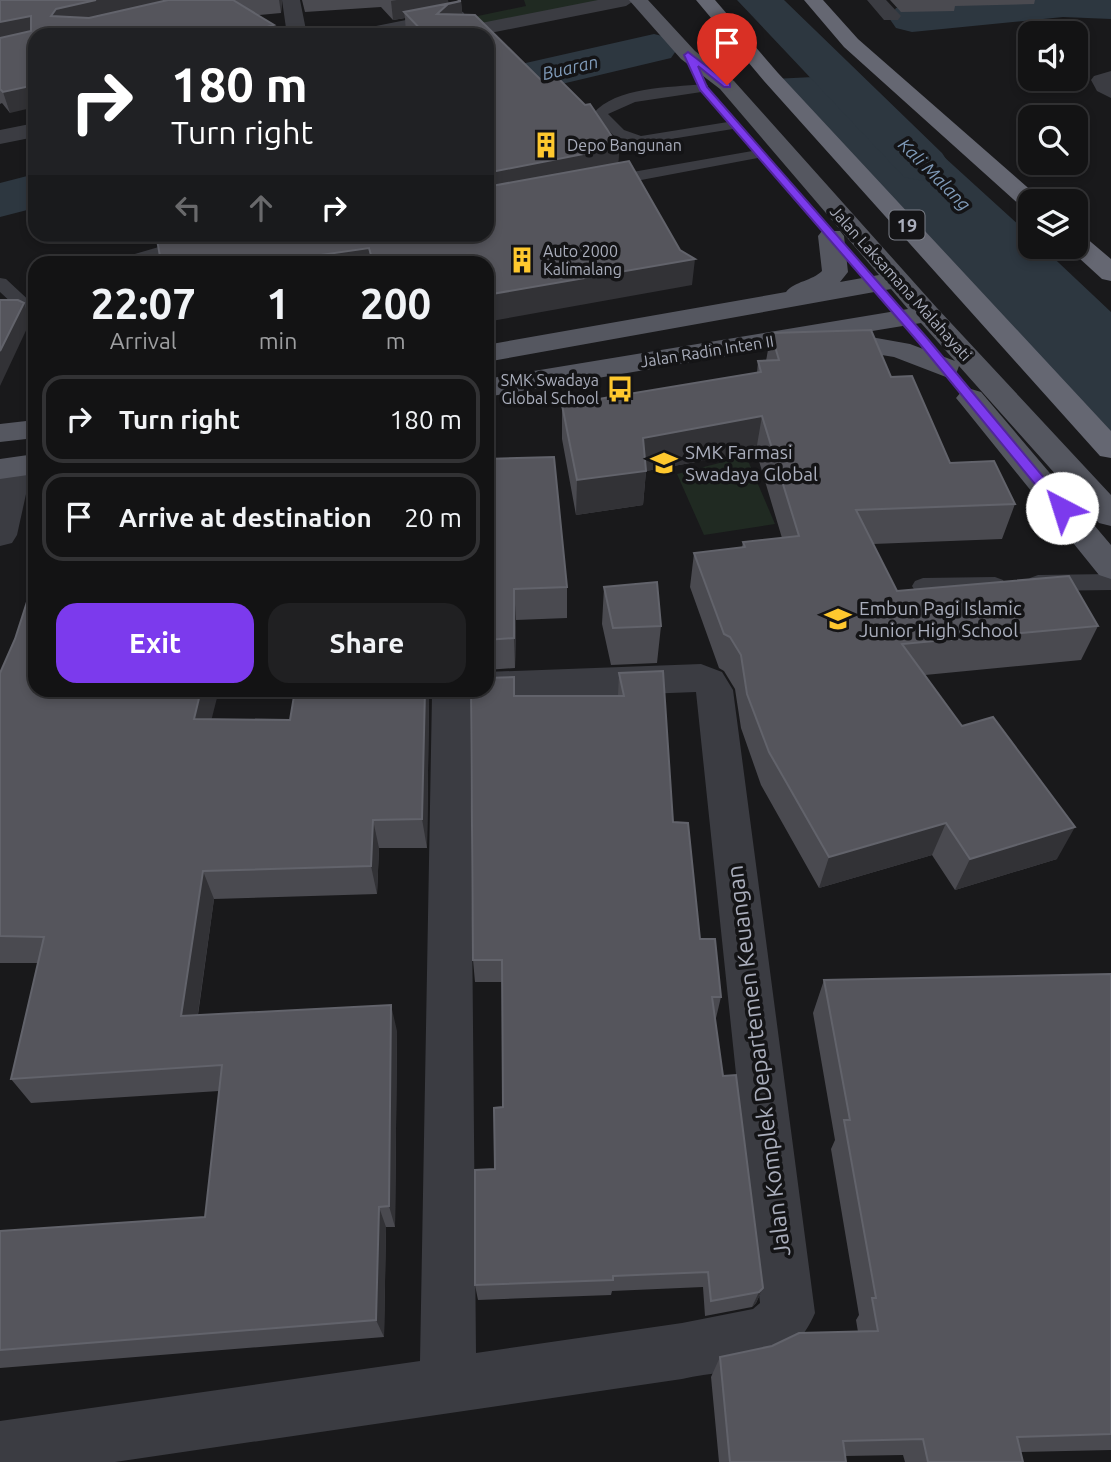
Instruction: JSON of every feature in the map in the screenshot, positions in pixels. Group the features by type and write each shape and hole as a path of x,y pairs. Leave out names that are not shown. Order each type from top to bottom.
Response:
{"highway":[{"name":"19","path":"705,0 771,77 1111,449"},
{"path":"813,0 851,43 1018,191"},
{"path":"1088,253 1111,273"}],"main road":[{"name":"Jalan Laksamana Malahayati","path":"636,3 688,55 727,85 915,316 1111,515"},
{"name":"Jalan Laksamana Malahayati","path":"688,55 703,88 758,154 831,236 885,282"},
{"path":"770,303 825,283 835,272 831,236"},
{"name":"Jalan Radin Inten II","path":"494,353 885,282"},
{"name":"Jalan Laksamana Malahayati","path":"915,316 946,368 1111,567"},
{"name":"Jalan Radin Inten II","path":"494,387 915,316"},
{"path":"796,336 853,341 900,350 946,368"},
{"path":"0,433 28,430"}],"street":[{"path":"291,0 296,28"},
{"path":"876,0 891,16"},
{"path":"491,28 636,3"},
{"path":"494,38 636,3"},
{"path":"394,28 507,5"},
{"path":"1111,76 1101,80 1104,87 1111,92"},
{"path":"0,137 28,131"},
{"path":"0,535 17,467"},
{"name":"Jalan Komplek Departemen Keuangan","path":"0,1450 682,1351 768,1334 788,1313 714,690 709,682 701,678 494,686"},
{"path":"448,1383 451,697"}],"lane":[{"path":"703,88 620,101 604,108 600,114 619,134 640,141 734,125"},
{"path":"595,184 638,181 758,154"},
{"path":"151,256 197,242"},
{"path":"0,283 28,309"},
{"path":"922,586 1111,582"}],"shaded area":[{"path":"524,0 626,0 485,28 421,28 526,6"},
{"path":"746,456 775,524 704,535 677,474"}],"water":[{"path":"854,75 1018,224 1018,259 1055,259 1111,312 1111,449 773,79"}],"building":[{"path":"0,0 96,0 56,9 51,16 89,18 168,0 233,0 274,25 264,28 31,28 31,16 0,22"},
{"path":"461,1 448,4 437,14 475,15 488,28 419,28 404,12"},
{"path":"28,32 28,87 3,92 0,89 0,38"},
{"path":"494,34 542,81 558,78 585,105 590,104 619,147 494,171"},
{"path":"629,161 680,250 695,259 494,294 494,256 371,256 369,248 314,256 160,256 157,242 494,242 494,186"},
{"path":"0,300 18,300 24,303 0,351"},
{"path":"871,330 891,377 912,376 950,463 994,461 1015,504 856,510 897,591 1069,576 1098,626 902,644 962,726 993,717 1075,827 970,859 946,823 829,857 769,752 747,694 741,655 730,637 724,634 694,553 745,547 743,542 799,536 762,416 643,438 646,471 577,480 562,405 761,372 758,361 779,360 771,333"},
{"path":"554,457 567,587 514,589 514,638 494,639 494,459"},
{"path":"657,582 661,626 613,628 604,587"},
{"path":"28,599 28,697 199,697 194,719 290,720 294,697 425,697 422,819 373,820 371,866 203,871 181,1016 391,1005 389,1206 379,1207 376,1320 0,1350 0,1231 205,1217 222,1065 11,1079 44,937 0,936 0,673"},
{"path":"663,671 673,822 688,823 700,939 715,939 721,997 712,997 723,1076 736,1075 763,1288 759,1292 711,1301 708,1272 613,1276 613,1280 475,1285 475,1170 495,1169 494,1108 503,1107 502,960 473,960 471,697 494,697 494,678 514,677 514,696 624,696 619,673"},
{"path":"1111,974 1111,1434 1017,1437 1023,1462 928,1462 923,1439 843,1441 846,1462 730,1462 720,1357 772,1346 799,1333 878,1331 872,1298 876,1298 844,1120 850,1120 824,980"}],"waterway":[{"name":"Kali Malang","path":"759,0 923,165"},
{"name":"Buaran","path":"912,18 1063,4 1111,6"},
{"name":"Buaran","path":"494,85 654,48"},
{"name":"Buaran","path":"0,200 28,193"}],"place":[{"name":"Depo Bangunan","path":"546,145"},
{"name":"Auto 2000 Kalimalang","path":"522,260"},
{"name":"SMK Swadaya Global School","path":"620,389"},
{"name":"SMK Farmasi Swadaya Global","path":"664,463"},
{"name":"Embun Pagi Islamic Junior High School","path":"838,619"}],"route":[{"path":"727,85 688,55 703,88 923,341 1062,508"}]}
